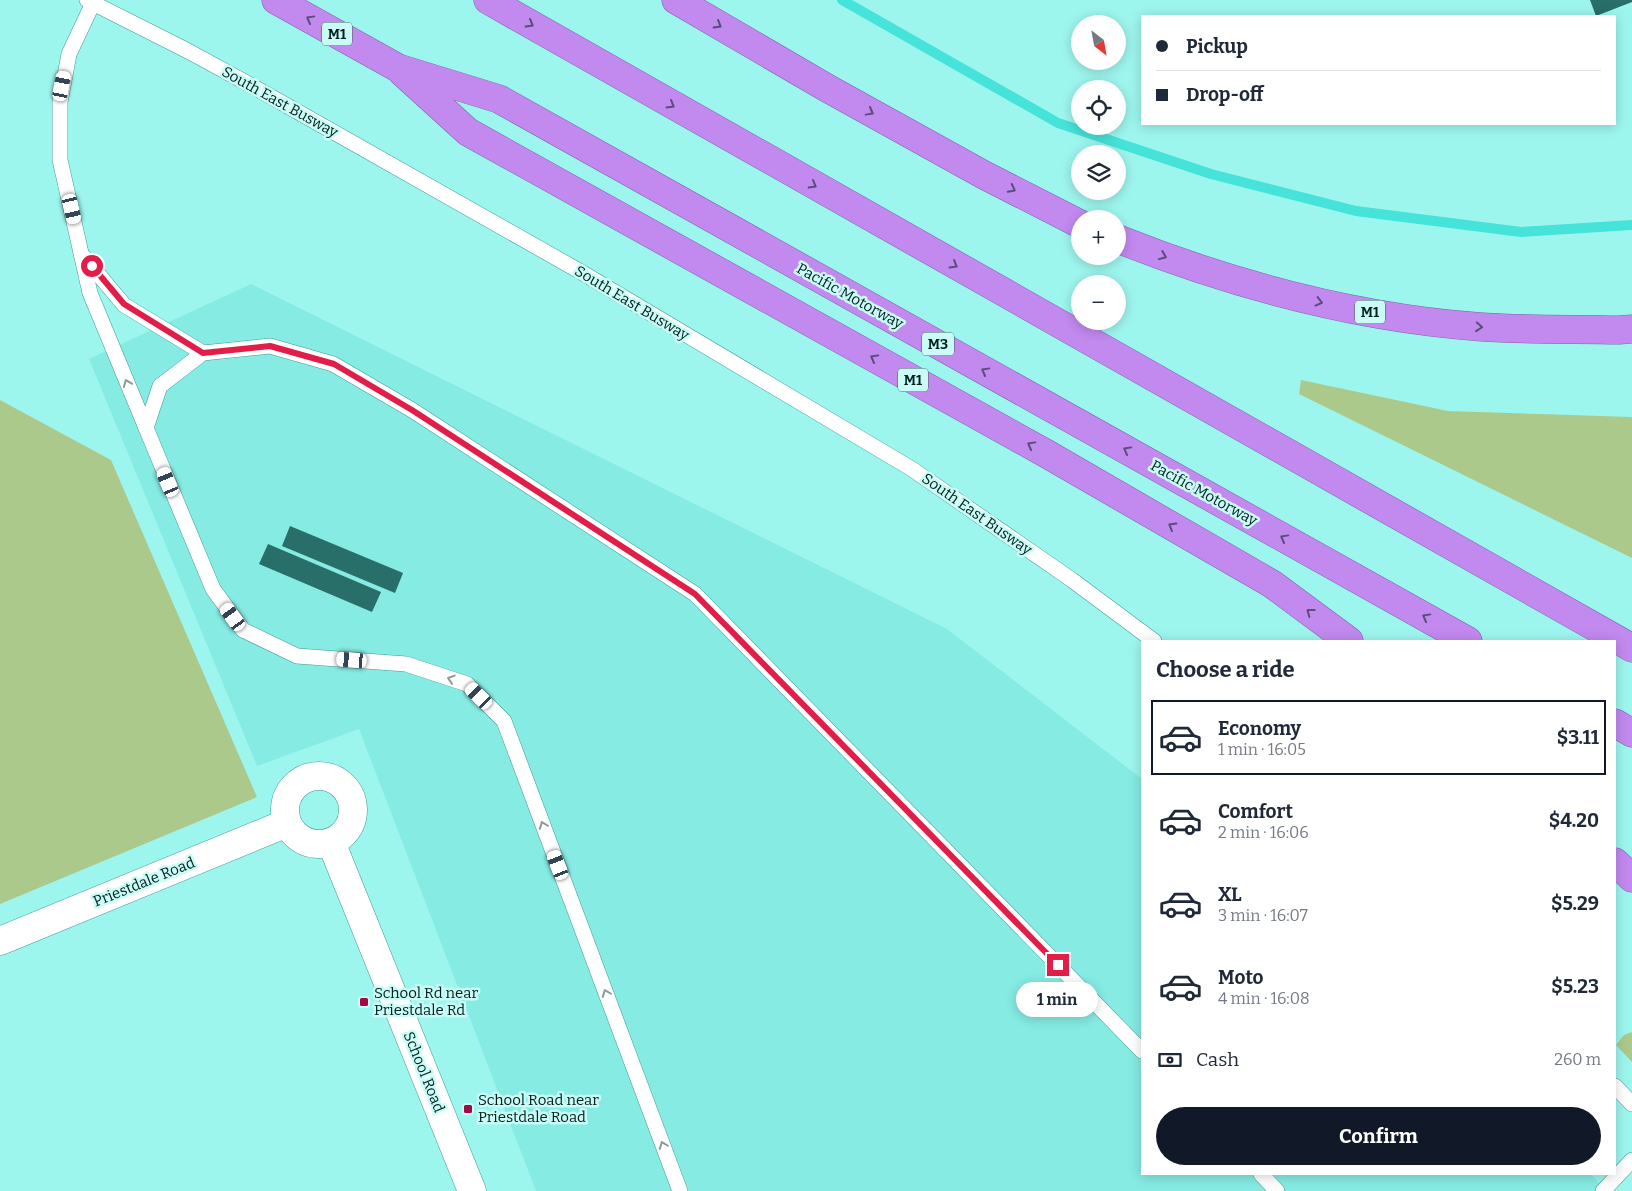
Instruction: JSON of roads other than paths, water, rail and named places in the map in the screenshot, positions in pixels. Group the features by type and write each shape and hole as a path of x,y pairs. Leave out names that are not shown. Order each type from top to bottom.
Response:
{"highway":[{"name":"Pacific Motorway","path":"276,0 398,68 498,99 1466,640"},
{"path":"488,0 1632,648"},
{"path":"676,0 827,88 966,165 1071,219"},
{"name":"M1","path":"398,68 468,132 1047,454 1255,574 1272,584 1348,640"},
{"name":"M1","path":"1126,241 1171,260 1257,287 1329,304 1417,320 1483,327 1632,330"},
{"path":"1616,724 1632,733"},
{"path":"1616,863 1632,878"}],"street":[{"path":"311,776 323,776 334,779 344,786 350,796 353,808 351,820 346,830 331,842 314,844 303,840 294,833 287,823 284,811 286,800 292,789 300,781 311,776"},
{"name":"Priestdale Road","path":"0,940 287,823"},
{"name":"School Road","path":"331,842 472,1191"}],"lane":[{"path":"90,1 69,54 60,102 60,160 90,293 213,589 243,630 297,656 406,664 467,684 504,721 680,1191"},
{"name":"South East Busway","path":"90,1 245,82 564,262 912,469 1072,580 1153,640"},
{"path":"81,254 124,304 203,353"},
{"path":"146,428 160,386 203,353 270,346 334,364 412,410 695,594 1141,1050"},
{"path":"1616,1087 1632,1104"},
{"path":"1603,1191 1632,1160"},
{"path":"1262,1175 1277,1191"}],"waterway":[{"path":"842,0 1058,123 1211,174 1356,211 1521,232 1632,225"}],"place":[{"name":"School Rd near Priestdale Rd","path":"364,1002"},
{"name":"School Road near Priestdale Road","path":"468,1109"}]}
